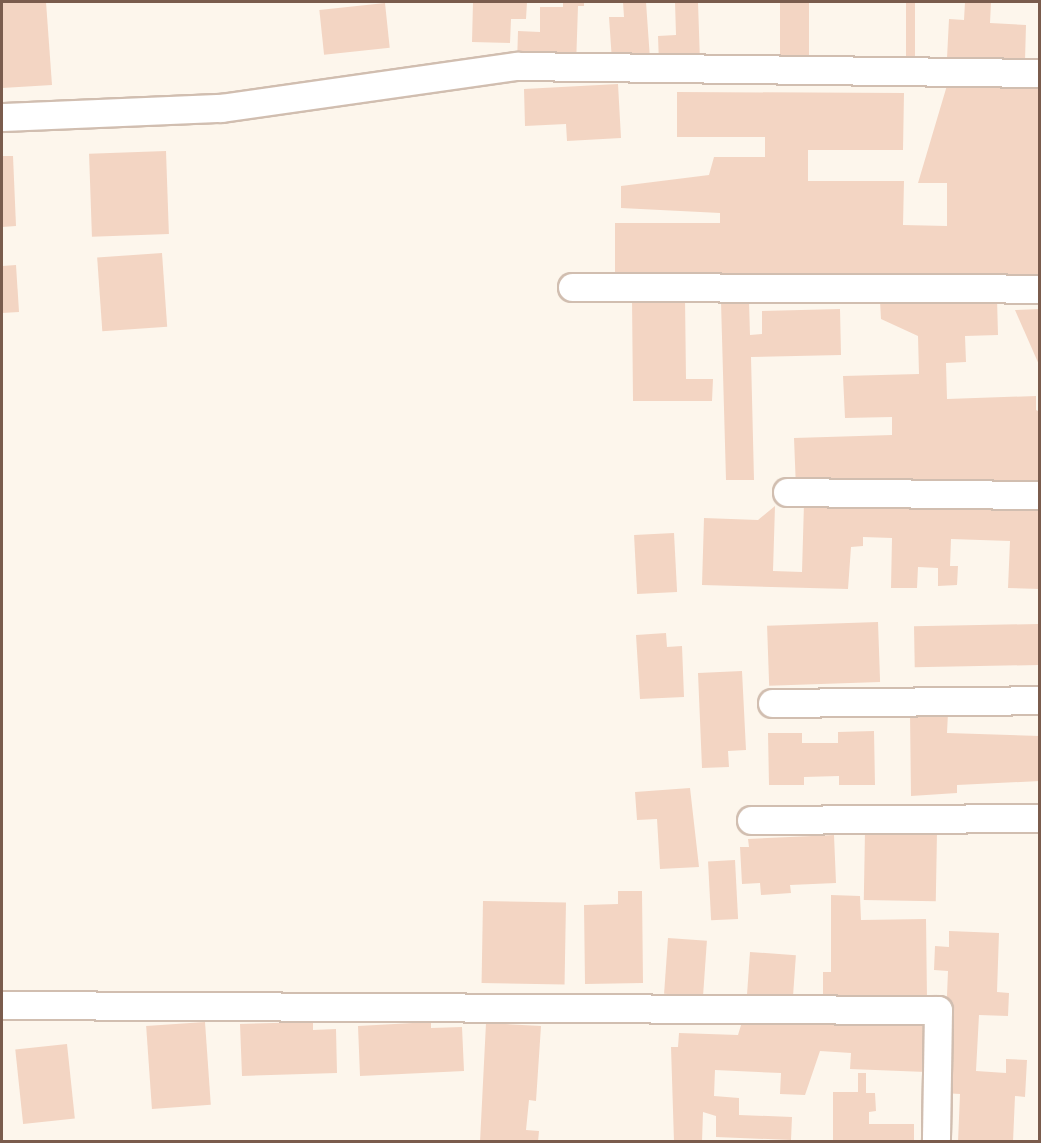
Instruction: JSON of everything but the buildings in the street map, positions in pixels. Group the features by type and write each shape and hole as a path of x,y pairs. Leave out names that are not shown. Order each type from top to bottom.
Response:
{"street":[{"path":"2,117 221,108 517,66 1040,73"},
{"path":"572,287 1040,289"},
{"path":"787,492 1040,495"},
{"path":"772,703 1040,700"},
{"path":"751,820 1040,818"},
{"path":"2,1005 938,1010 936,1142"}]}
